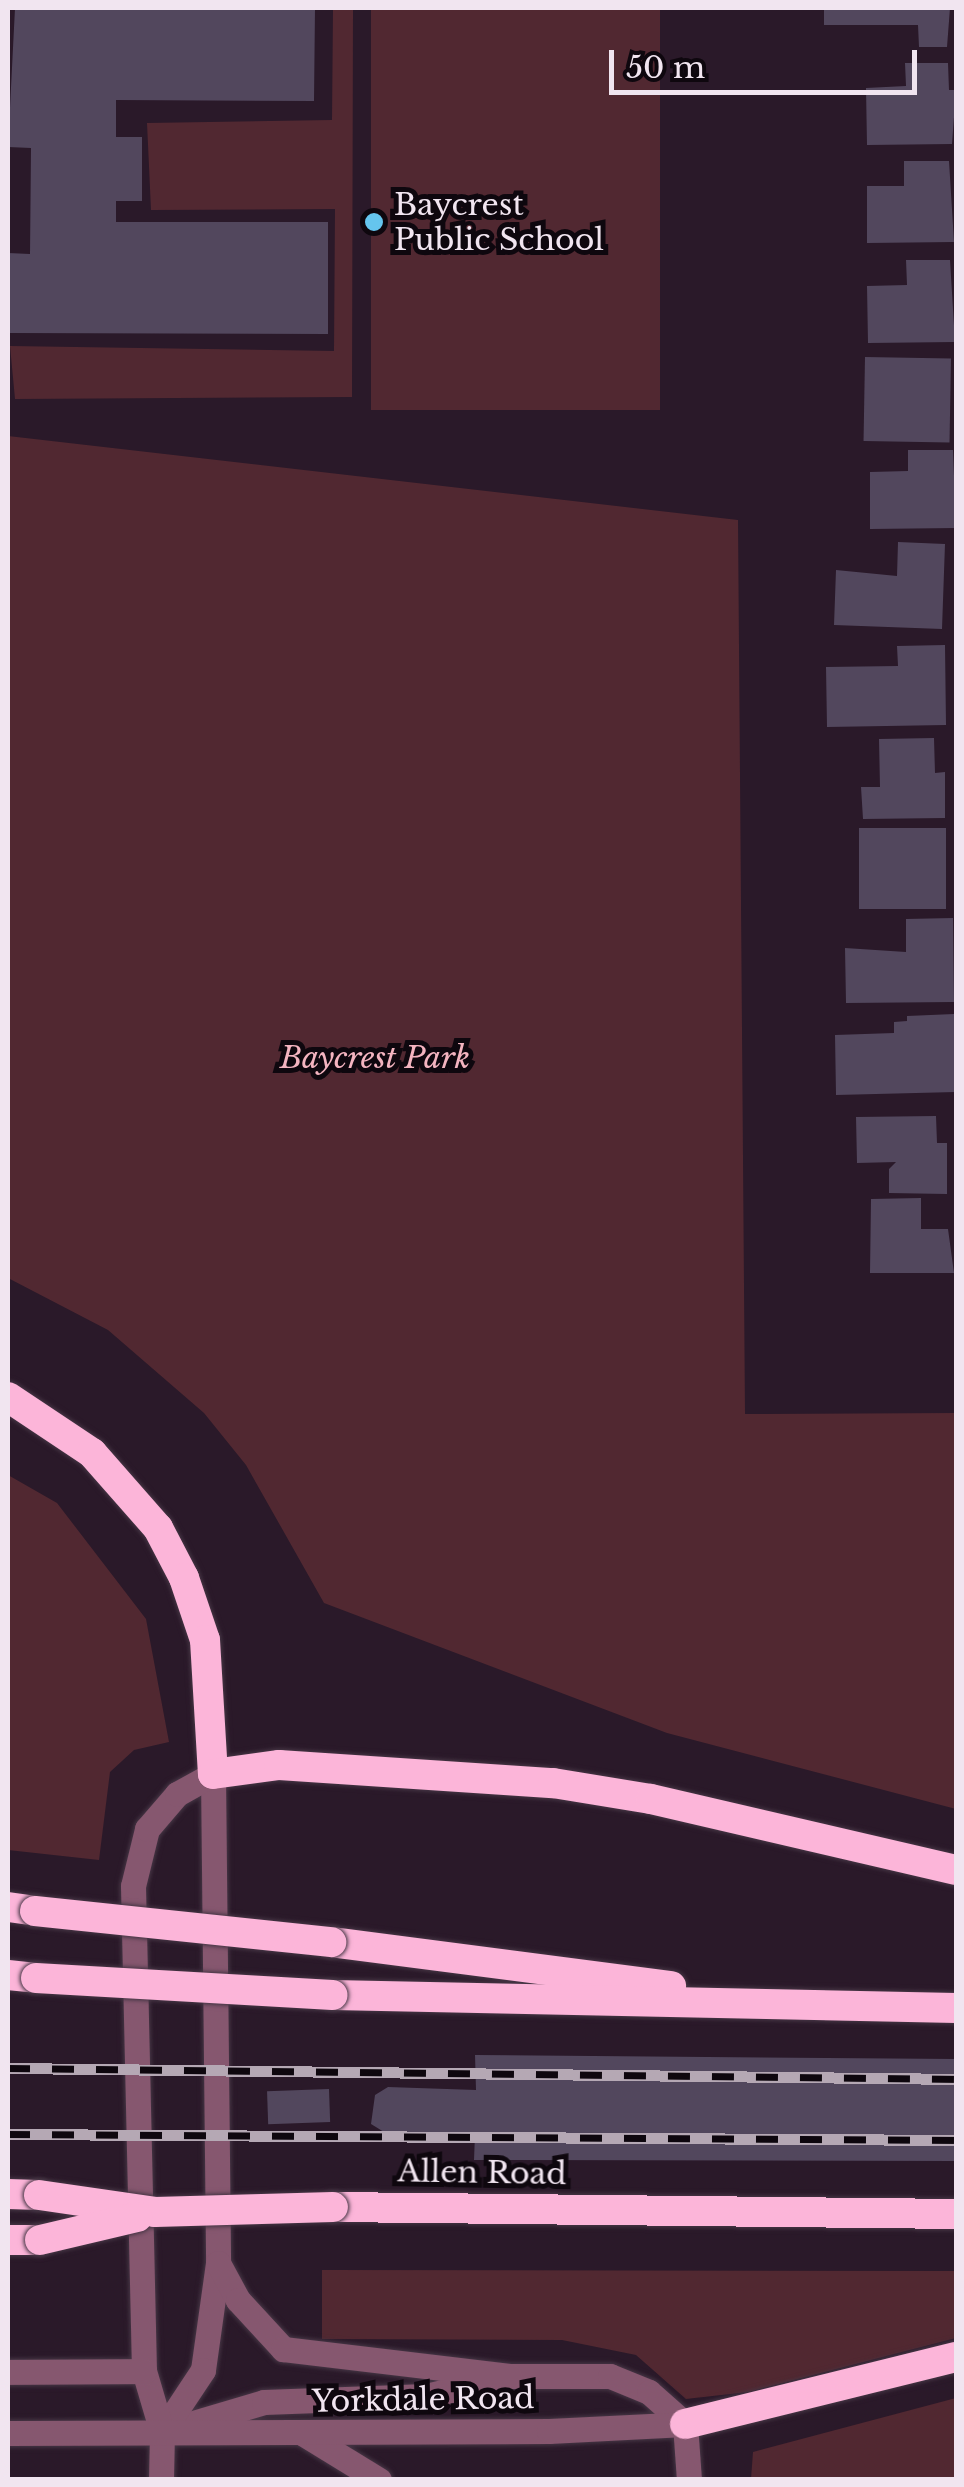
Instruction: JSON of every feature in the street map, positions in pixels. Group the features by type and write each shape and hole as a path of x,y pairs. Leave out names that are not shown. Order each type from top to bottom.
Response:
{"highway":[{"path":"8,1398 92,1453 158,1528 184,1578 204,1640 213,1774 279,1764 535,1781 651,1800 956,1870"},
{"path":"21,1909 330,1942 822,2006"},
{"path":"22,1976 332,1995 956,2008"},
{"name":"Allen Road","path":"8,2194 154,2212 334,2207 956,2214"},
{"path":"8,2240 40,2240 154,2212"},
{"path":"685,2424 956,2357"}],"street":[{"path":"160,2480 162,2432 144,2371 133,1886 137,1855 154,1820 177,1794 213,1774 218,2264 203,2370 162,2432"},
{"path":"218,2264 238,2300 282,2349 509,2376"},
{"path":"8,2372 144,2371"},
{"name":"Yorkdale Road","path":"162,2432 264,2402 426,2396 509,2376 610,2376 650,2392 685,2424"},
{"path":"685,2424 689,2480"},
{"name":"Yorkdale Road","path":"8,2433 304,2434 685,2424"},
{"path":"304,2434 379,2480"}],"green space":[{"path":"333,8 353,8 352,397 15,399 10,346 334,351 335,209 151,210 147,123 332,120"},
{"path":"371,8 660,8 660,410 371,410"},
{"name":"Baycrest Park","path":"8,436 738,520 745,1414 956,1413 956,1809 667,1733 324,1603 246,1465 204,1413 108,1330 8,1278"},
{"path":"8,1475 57,1503 146,1619 169,1742 134,1750 110,1772 99,1860 8,1850"},
{"path":"322,2270 956,2271 956,2338 748,2392 686,2399 636,2355 562,2340 322,2339"},
{"path":"956,2398 956,2479 751,2479 753,2452"}],"building":[{"path":"15,8 315,8 314,101 116,100 116,137 142,137 142,201 116,201 116,222 328,222 328,334 8,333 8,253 30,254 31,148 8,147"},
{"path":"824,8 950,8 947,47 919,47 918,25 824,25"},
{"path":"905,63 948,63 949,90 956,90 952,144 867,145 866,88 906,86"},
{"path":"904,161 949,161 954,242 867,243 867,186 904,186"},
{"path":"906,260 950,260 955,342 868,343 867,286 907,285"},
{"path":"865,357 951,359 950,442 864,441"},
{"path":"908,450 953,450 956,528 870,529 870,472 908,471"},
{"path":"898,542 945,544 942,629 834,625 836,570 897,576"},
{"path":"945,645 946,725 827,727 826,667 898,666 897,646"},
{"path":"934,738 935,773 945,772 945,818 863,819 861,787 880,787 879,739"},
{"path":"859,828 946,828 946,909 859,909"},
{"path":"953,918 954,1002 846,1003 845,948 906,952 906,919"},
{"path":"954,1014 956,1092 836,1095 835,1035 894,1033 894,1022 907,1021 907,1016"},
{"path":"936,1116 937,1143 947,1143 947,1194 889,1193 889,1169 896,1162 857,1163 856,1117"},
{"path":"921,1198 921,1229 948,1229 954,1273 870,1273 871,1199"},
{"path":"475,2055 956,2059 956,2161 474,2160 475,2134 384,2132 371,2124 375,2095 388,2087 476,2090"},
{"path":"329,2089 330,2122 268,2124 267,2091"}],"railway":[{"path":"8,2068 956,2079"},
{"path":"8,2134 956,2140"}],"place":[{"name":"Baycrest Public School","path":"374,222"}]}
